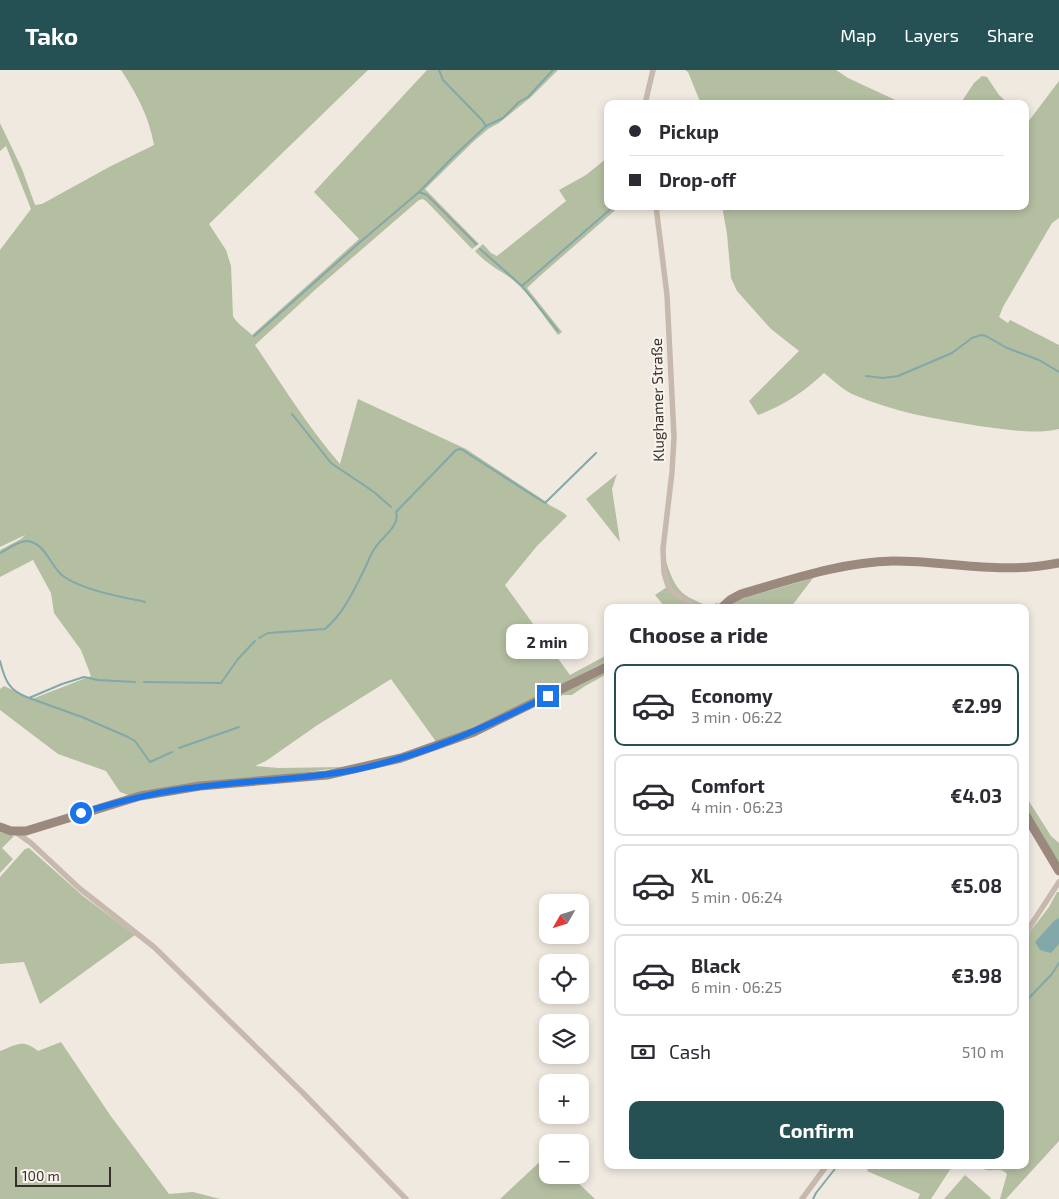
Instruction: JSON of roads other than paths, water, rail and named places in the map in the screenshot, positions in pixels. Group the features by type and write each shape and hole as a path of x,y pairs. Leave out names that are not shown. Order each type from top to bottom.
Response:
{"main road":[{"path":"726,604 741,594 820,572 863,564 918,562 1007,569 1059,563"},
{"path":"0,827 14,831 30,830 118,802 170,791 327,775 401,758 474,732 604,668"},
{"path":"1029,821 1059,871"}],"street":[{"path":"646,100 653,70"},
{"name":"Klughamer Straße","path":"656,210 667,294 674,437 663,549 664,573 668,586 674,593 692,604"},
{"path":"30,830 31,843"},
{"path":"14,831 31,843 79,888 154,947 303,1093 406,1199"},
{"path":"1029,928 1059,882"},
{"path":"802,1199 823,1169"}],"water":[{"path":"1059,918 1059,944 1051,953 1040,950 1035,942"}],"waterway":[{"path":"439,70 443,80 486,126"},
{"path":"419,192 486,126 503,118 519,102 528,97 553,70"},
{"path":"254,336 419,192 427,195 476,244"},
{"path":"522,286 609,210"},
{"path":"480,249 522,286 558,331"},
{"path":"866,376 883,378 898,376 952,353 972,338 981,335 1007,348 1039,360 1059,372"},
{"path":"292,414 331,463 374,492 391,507"},
{"path":"259,638 268,633 325,629 332,623 348,601 374,549 394,525 397,517 396,512 456,450 461,449 545,503 596,453"},
{"path":"0,553 21,542 28,541 34,543 44,551 59,572 71,581 102,592 145,602"},
{"path":"144,682 221,683 238,659 255,641"},
{"path":"0,661 6,680 12,688 29,698 84,677 98,680 135,682"},
{"path":"29,698 82,717 128,737 135,741 150,762 172,752"},
{"path":"179,748 239,727"},
{"path":"1029,998 1052,974 1059,963"},
{"path":"813,1199 835,1169"}]}
